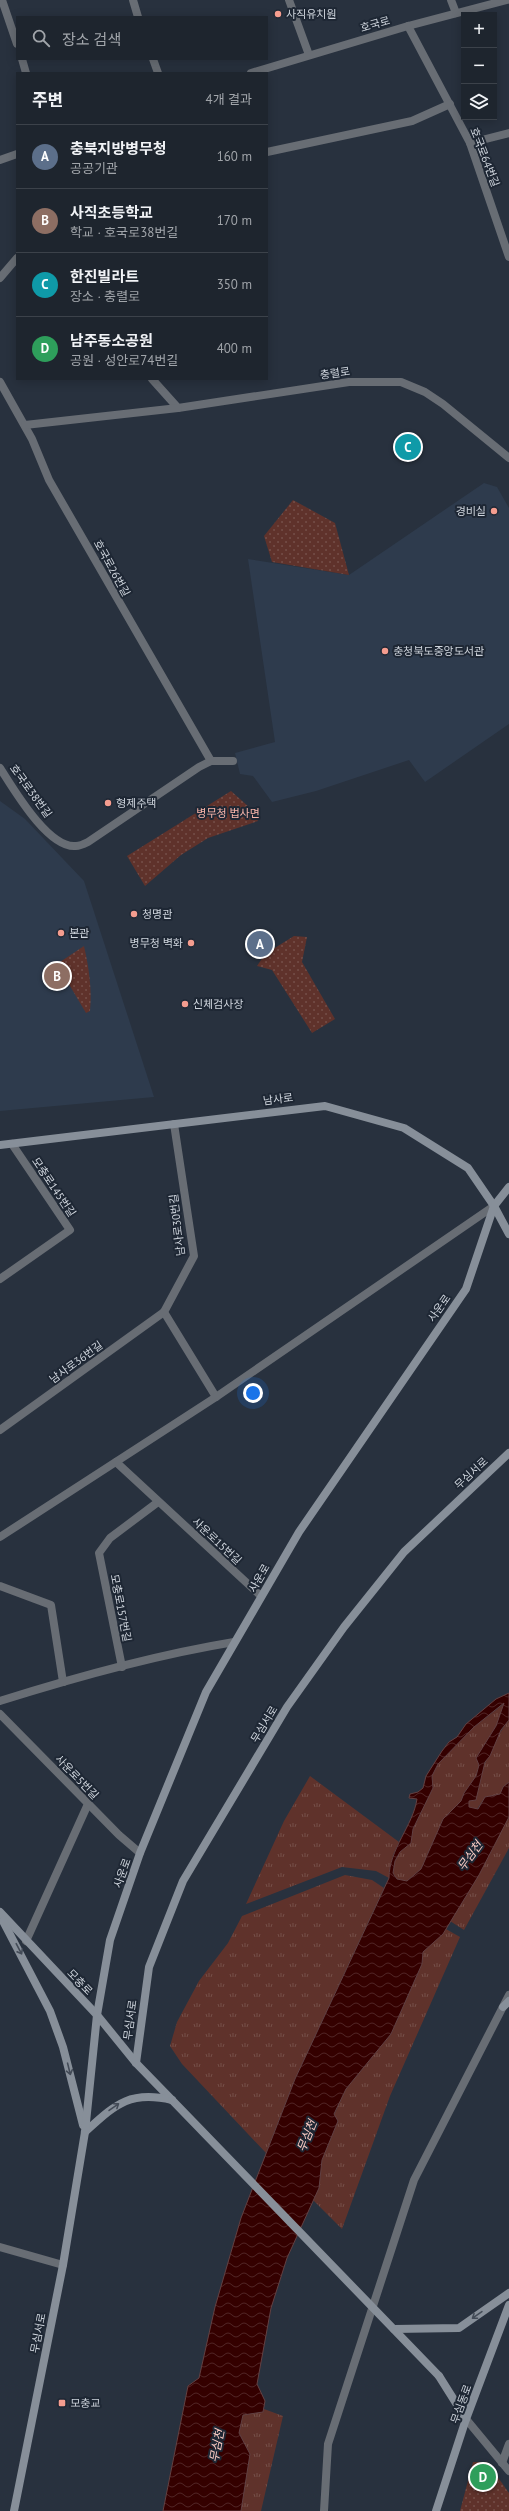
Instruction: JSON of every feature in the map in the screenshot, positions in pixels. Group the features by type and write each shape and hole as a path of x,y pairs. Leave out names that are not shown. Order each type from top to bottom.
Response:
{"street":[{"path":"2,0 16,41"},
{"path":"132,0 138,16"},
{"path":"289,0 310,55"},
{"path":"451,0 456,13"},
{"name":"호국로","path":"254,72 408,26 507,0"},
{"name":"호국로64번길","path":"408,26 470,142 509,258"},
{"path":"22,60 26,72"},
{"path":"153,60 158,72"},
{"path":"268,152 412,121 450,104"},
{"path":"470,142 509,133"},
{"path":"0,160 16,154"},
{"path":"0,278 16,259"},
{"path":"153,380 178,408"},
{"name":"호국로26번길","path":"0,382 25,425 49,480 211,761"},
{"name":"충렬로","path":"25,425 178,408 349,382 401,382 425,392 444,404 509,458"},
{"path":"211,761 233,761"},
{"name":"호국로38번길","path":"0,768 30,813 49,833 63,843 76,847 88,842 211,761"},
{"name":"남사로","path":"0,1145 325,1106 359,1114 404,1128 468,1168 494,1206 509,1234"},
{"name":"남사로30번길","path":"164,1312 194,1256 174,1124"},
{"name":"모충로145번길","path":"0,1278 70,1230 12,1144"},
{"name":"사운로","path":"97,2015 110,1940 140,1854 206,1692 299,1532 466,1289 494,1206 509,1187"},
{"path":"0,1537 216,1398 494,1206"},
{"path":"164,1312 216,1398"},
{"name":"남사로36번길","path":"0,1430 164,1312"},
{"name":"무심서로","path":"136,2062 149,1967 183,1881 287,1707 344,1627 404,1552 509,1452"},
{"name":"사운로15번길","path":"116,1462 261,1596"},
{"name":"모충로157번길","path":"122,1667 99,1553 110,1538 158,1502"},
{"path":"0,1586 51,1605 63,1682"},
{"path":"0,1702 63,1682 187,1650 234,1642"},
{"name":"사운로5번길","path":"0,1714 88,1804 140,1854"},
{"path":"26,1940 88,1804"},
{"name":"모충로","path":"0,1912 97,2015 142,2069 440,2376 466,2419"},
{"path":"0,1915 50,2011 63,2047 85,2132 114,2106 125,2100 148,2096 172,2100"},
{"path":"324,2511 328,2444 414,2180 506,2004 509,1995"},
{"name":"무심서로","path":"14,2511 63,2265 85,2132 97,2015"},
{"path":"0,2247 63,2265"},
{"path":"394,2329 459,2328 509,2293"},
{"name":"무심동로","path":"436,2511 466,2419 509,2306"},
{"path":"466,2419 509,2470"},
{"path":"502,2462 509,2444"}],"shaded area":[{"name":"충청북도중앙도서관","path":"484,483 497,487 509,508 509,724 425,782 409,760 316,791 272,802 253,776 240,774 235,753 275,742 248,559 349,575"},
{"path":"0,801 25,819 84,881 154,1097 0,1111"}],"green space":[{"path":"293,500 335,523 349,575 272,562 264,536"},
{"name":"병무청 법사면","path":"231,791 249,807 258,821 208,838 181,855 145,886 127,856"},
{"path":"294,936 307,937 302,962 335,1019 312,1033 272,970 257,966 265,954"},
{"path":"84,946 89,970 91,995 90,1011 86,1013 57,964"},
{"path":"505,1703 496,1726 477,1758 479,1765 476,1776 464,1793 461,1801 443,1819 421,1869 407,1881 397,1879 393,1873 395,1861 400,1852 411,1842 413,1829 433,1788 432,1776 438,1764 474,1727"},
{"path":"509,1720 509,1782 503,1787 500,1794 485,1797 477,1809 469,1807 469,1801 476,1800 479,1781 492,1747"},
{"path":"310,1776 399,1842 393,1855 389,1878 376,1871 342,1867 246,1904 284,1821"},
{"path":"509,1817 509,1848 464,1930 450,1921"},
{"path":"345,1875 372,1880 384,1888 295,2079 266,2153 182,2064 170,2046 177,2022 199,1981 228,1943 242,1916"},
{"path":"446,1929 460,1937 390,2096 342,2229 313,2200 319,2188 322,2160 338,2121 334,2115 346,2089 391,2034 422,1964 423,1952"},
{"path":"264,2409 283,2416 261,2511 241,2511 250,2454 239,2433 243,2415 263,2412"},
{"path":"473,2462 487,2462 509,2493 509,2511 460,2511"}],"water":[{"name":"무심천","path":"509,1693 509,1720 501,1730 490,1756 485,1762 476,1800 469,1801 469,1807 478,1809 485,1797 500,1794 503,1787 509,1782 509,1817 479,1875 443,1934 423,1952 422,1964 391,2034 346,2089 334,2114 338,2121 322,2160 319,2188 287,2258 271,2308 257,2384 265,2401 263,2412 243,2415 239,2433 250,2454 241,2511 163,2511 188,2386 199,2378 215,2307 241,2218 295,2079 389,1878 393,1857 415,1809 417,1799 409,1798 410,1794 418,1792 423,1788 426,1776 449,1742 457,1737 466,1724 496,1699","holes":["504,1703 496,1726 476,1758 479,1765 476,1776 464,1793 461,1801 443,1819 421,1869 407,1881 397,1879 393,1873 395,1861 400,1852 411,1843 413,1829 433,1788 432,1776 438,1764 474,1727"]}],"place":[{"name":"사직유치원","path":"278,14"},
{"name":"한진빌라트","path":"408,447"},
{"name":"경비실","path":"494,511"},
{"name":"충청북도중앙도서관","path":"385,651"},
{"name":"형제주택","path":"108,803"},
{"name":"청명관","path":"134,914"},
{"name":"본관","path":"61,933"},
{"name":"병무청 벽화","path":"191,943"},
{"name":"충북지방병무청","path":"260,944"},
{"name":"사직초등학교","path":"57,976"},
{"name":"신체검사장","path":"185,1004"},
{"name":"모충교","path":"62,2403"},
{"name":"남주동소공원","path":"483,2477"}]}
